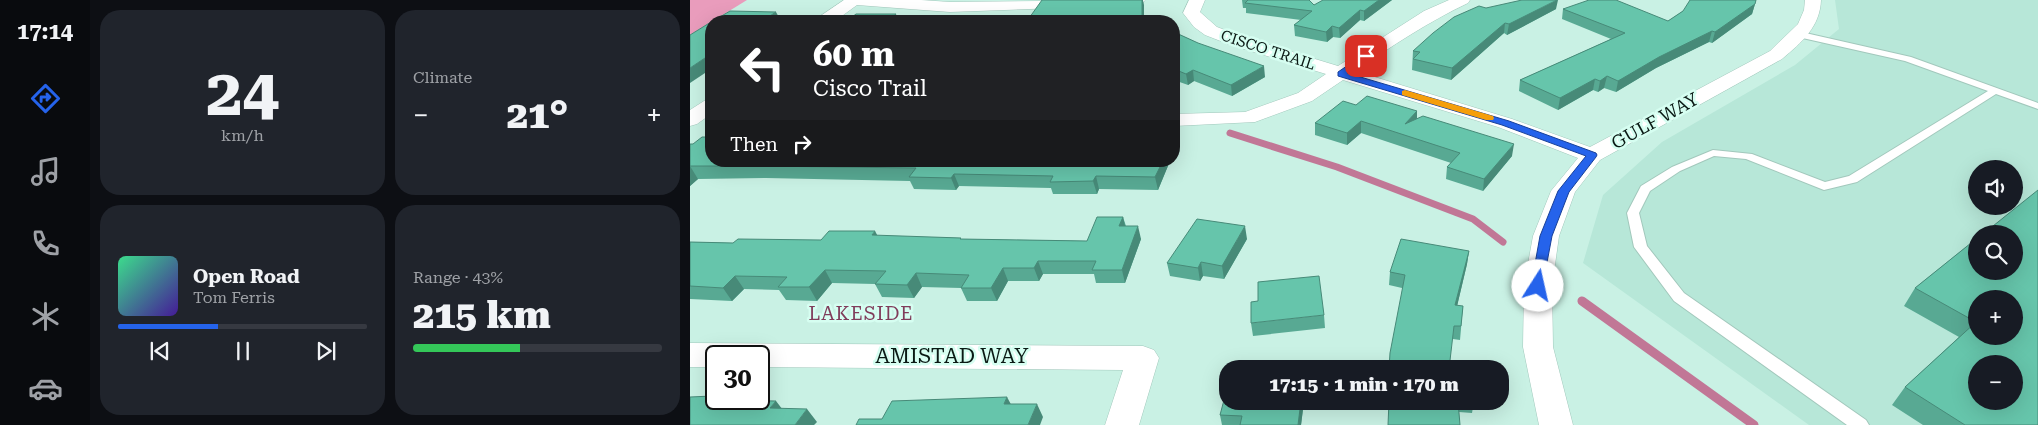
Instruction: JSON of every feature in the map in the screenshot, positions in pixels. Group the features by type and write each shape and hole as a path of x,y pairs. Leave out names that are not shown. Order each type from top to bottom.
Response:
{"street":[{"path":"833,15 854,0 950,7 1137,0"},
{"name":"CISCO TRAIL","path":"1197,0 1191,13 1200,23 1210,30 1237,41 1505,123 1592,155"},
{"path":"1180,120 1248,118 1305,97 1390,39 1430,15 1462,0"},
{"name":"GULF WAY","path":"1556,425 1538,347 1538,286 1546,236 1564,191 1592,155 1776,55 1801,35 1809,20 1813,8 1813,0"},
{"path":"690,121 705,109"},
{"path":"690,121 705,122"},
{"name":"AMISTAD WAY","path":"690,354 1144,358 1122,425"}],"lane":[{"path":"1801,35 1908,59 2038,106"},
{"path":"1860,425 1680,297 1641,247 1633,213 1645,189 1676,169 1713,153 1748,156 1824,186 1853,179 1995,91"}],"shaded area":[{"path":"690,0 747,0 723,15 705,15 705,26 690,35"},
{"path":"1835,0 2038,0 2038,425 1809,425 1583,263 1603,195 1662,142 1795,65 1839,29"}],"building":[{"path":"1042,0 1142,0 1142,15 1031,15"},
{"path":"1248,0 1309,0 1314,5 1323,0 1379,0 1364,11 1360,10 1339,28 1332,26 1326,32 1294,25 1312,11 1245,3"},
{"path":"1522,0 1557,0 1509,24 1505,23 1452,68 1413,59 1420,52 1413,51 1454,17 1479,6 1486,8"},
{"path":"1589,0 1616,0 1668,21 1683,11 1690,0 1756,0 1755,4 1715,32 1712,31 1659,57 1618,81 1607,76 1600,81 1595,79 1560,98 1520,80 1625,33 1563,9"},
{"path":"730,11 776,12 771,15 723,15"},
{"path":"856,14 896,14 895,15 855,15"},
{"path":"705,26 705,58 690,68 690,35"},
{"path":"1180,35 1264,66 1231,85 1193,70 1186,74 1180,72"},
{"path":"1367,96 1417,111 1405,124 1423,116 1514,144 1484,179 1447,167 1460,153 1361,121 1347,133 1315,123 1343,101 1356,105"},
{"path":"702,137 705,137 705,166 690,166 690,144 693,144"},
{"path":"838,167 1160,167 1155,177 1096,176 1093,181 1050,182 1053,176 954,174 951,178 909,177 916,168"},
{"path":"2038,190 2038,425 1965,425 1905,387 1968,329 1968,345 2023,345 2023,290 1968,290 1968,318 1915,288 1968,245 1968,280 2023,280 2023,225 1994,225 2007,215 2023,215 2023,202"},
{"path":"1097,217 1123,217 1119,226 1138,226 1122,270 1092,270 1096,261 1038,261 1034,268 1003,268 991,288 961,288 969,275 916,273 907,285 875,284 886,271 825,270 809,287 778,287 787,277 735,276 723,288 690,286 690,242 733,243 738,239 821,240 829,231 875,231 872,235 960,239 1087,241"},
{"path":"1197,219 1245,226 1222,266 1201,262 1198,268 1167,263"},
{"path":"1401,239 1469,251 1455,305 1463,306 1461,326 1454,326 1450,360 1390,360 1405,275 1390,272"},
{"path":"1319,276 1324,315 1251,323 1251,302 1258,301 1258,282"},
{"path":"705,396 705,410 807,409 795,425 690,425 690,397"},
{"path":"1007,397 1004,404 1037,404 1028,425 856,425 859,419 882,419 892,401"},
{"path":"770,401 776,401 770,408"},
{"path":"1221,410 1300,410 1298,425 1240,425 1242,416 1220,415"},
{"path":"1389,410 1459,410 1460,425 1388,425"}],"waterway":[{"path":"1230,133 1337,167 1473,219 1503,242"},
{"path":"1582,301 1754,425"}],"slow traffic":[{"path":"1405,93 1489,118"}],"district":[{"name":"LAKESIDE","path":"861,313"}],"route":[{"path":"1366,56 1341,74 1505,123 1592,155 1564,191 1546,236 1538,286"}]}
